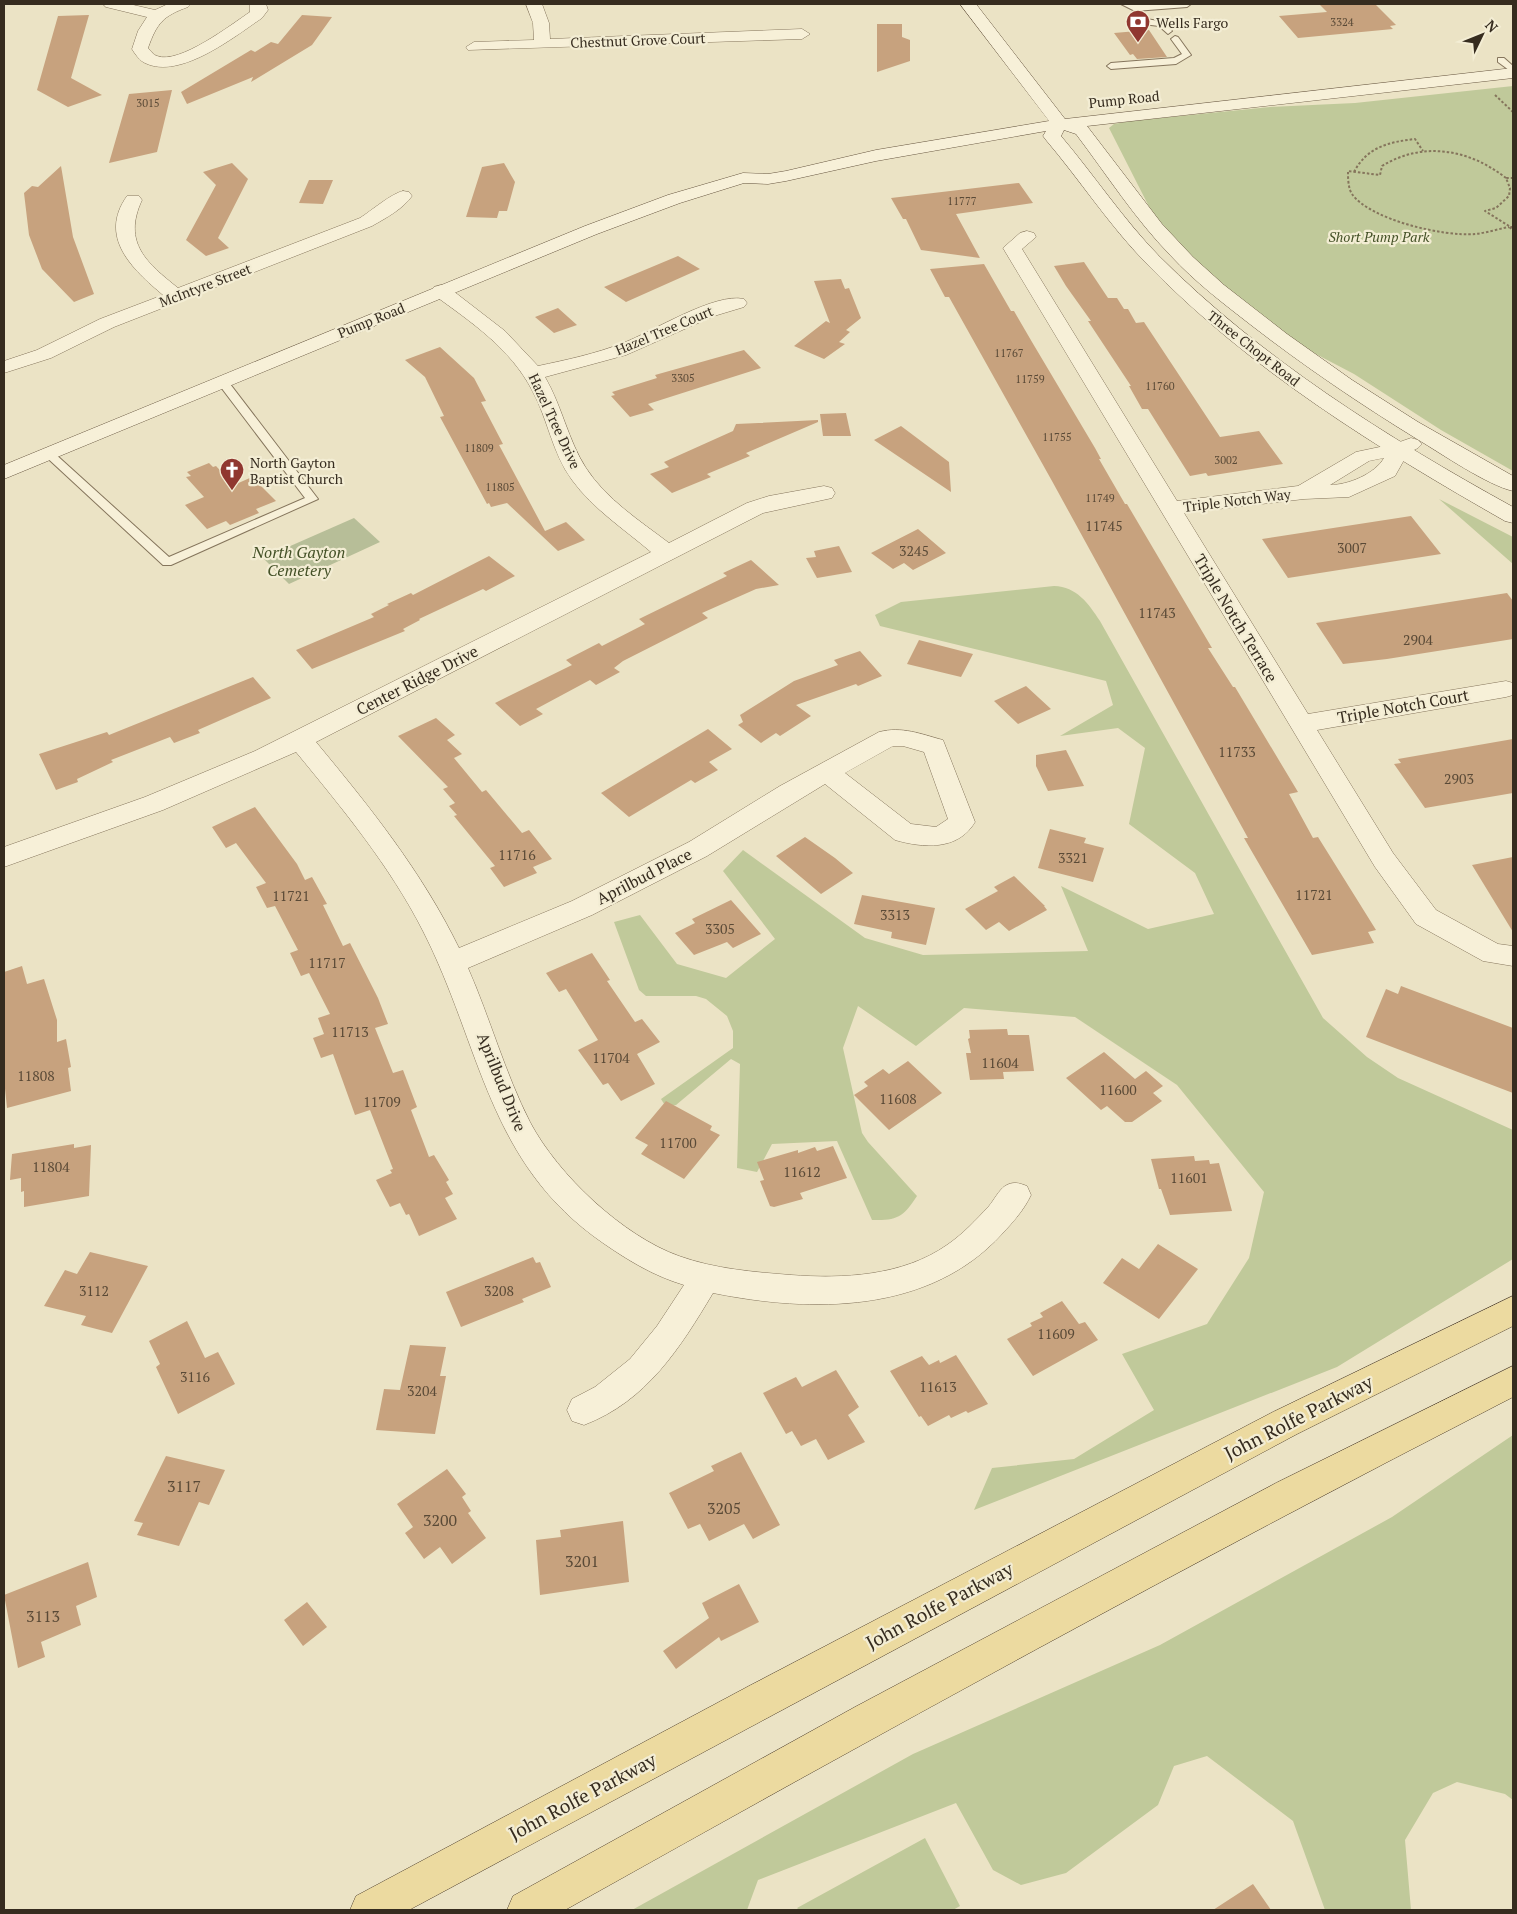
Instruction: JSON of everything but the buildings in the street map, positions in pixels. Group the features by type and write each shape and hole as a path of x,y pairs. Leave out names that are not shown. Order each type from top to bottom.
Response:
{"main road":[{"name":"John Rolfe Parkway","path":"370,1910 770,1694 1285,1423 1513,1310"},
{"path":"527,1910 876,1716 1288,1496 1513,1381"}],"street":[{"path":"111,4 156,15"},
{"path":"182,4 156,15 147,27 140,49 146,58 168,63 182,60 256,15 260,10 258,4"},
{"path":"534,4 541,22 542,44"},
{"path":"968,4 1055,115"},
{"name":"Chestnut Grove Court","path":"474,47 802,34"},
{"name":"Pump Road","path":"4,473 639,211 743,178 768,179 786,176 1055,115 1147,112 1510,65"},
{"name":"Pump Road","path":"1194,91 1510,65"},
{"name":"Pump Road","path":"1032,110 1055,115 1068,105"},
{"name":"Three Chopt Road","path":"1513,485 1426,436 1338,380 1268,329 1214,286 1167,242 1082,130 1055,115 1052,136 1126,230 1187,294 1226,328 1365,428 1455,484 1513,516"},
{"name":"Pump Road","path":"743,178 756,167 775,161"},
{"name":"McIntyre Street","path":"4,367 44,354 107,323 366,222 390,208 403,196"},
{"path":"133,200 125,220 128,247 147,272 176,296"},
{"name":"Triple Notch Terrace","path":"1027,237 1012,248 1384,860 1426,917 1493,954 1513,956"},
{"name":"Hazel Tree Drive","path":"442,291 499,334 517,351 534,373 544,392 570,458 581,477 599,496 667,553"},
{"name":"Hazel Tree Court","path":"534,373 595,359 622,350 705,310 737,303"},
{"path":"1400,449 1426,436"},
{"name":"Triple Notch Way","path":"1170,508 1304,492 1341,492 1362,484 1386,471 1400,449"},
{"name":"Center Ridge Drive","path":"4,857 128,814 238,770 769,503 824,493"},
{"name":"Triple Notch Court","path":"1301,724 1506,689"},
{"name":"Aprilbud Place","path":"452,963 582,908 698,849 789,792 828,773 888,738 903,737 919,740 934,746 962,822 940,837 904,834 828,773"},
{"name":"Aprilbud Drive","path":"300,740 383,842 436,928 466,990 508,1107 539,1165 558,1189 598,1224 639,1251 677,1269 706,1277 761,1287 819,1292 885,1285 941,1267 958,1256 993,1225 1016,1195"},
{"path":"584,1410 607,1399 657,1355 706,1277"}],"lane":[{"path":"1125,4 1135,8 1187,4"},
{"path":"1146,22 1162,24 1168,31"},
{"path":"1111,66 1176,61 1187,55 1176,39"},
{"path":"49,454 167,562 312,499 223,382"}],"path":[{"path":"1488,91 1496,95 1513,112"},
{"path":"1354,172 1361,158 1377,146 1415,139 1423,151"},
{"path":"1509,227 1475,234 1461,233 1394,219 1362,202 1352,193 1348,184 1348,171 1380,175 1382,166 1390,160 1412,152 1443,151 1472,157 1487,163 1506,178 1510,188 1509,196 1496,208 1486,211 1513,228"},
{"path":"1506,178 1513,178"}],"green space":[{"name":"Short Pump Park","path":"1513,86 1513,471 1441,430 1354,374 1268,329 1167,242 1109,128 1114,124 1131,121 1270,107 1355,103"},
{"path":"1439,499 1513,537 1513,564"},
{"name":"North Gayton Cemetery","path":"354,518 380,542 289,584 263,558"},
{"path":"1054,586 1069,589 1081,597 1100,621 1323,1018 1367,1057 1398,1078 1513,1130 1513,1259 1337,1367 974,1510 992,1468 1074,1459 1154,1410 1122,1354 1207,1324 1249,1258 1264,1192 1177,1085 1075,1017 964,1008 916,1046 858,1006 843,1048 862,1133 917,1196 904,1213 894,1218 872,1220 837,1141 772,1144 757,1172 737,1168 740,1064 731,1059 676,1105 666,1107 661,1099 733,1048 733,1031 727,1016 706,999 696,996 646,996 639,990 614,922 640,915 677,964 726,978 775,939 723,871 743,850 865,938 923,955 1088,951 1061,886 1148,929 1214,914 1195,873 1129,824 1145,748 1118,728 1060,736 1113,705 1106,681 880,626 875,615 901,602"},
{"path":"1513,1435 1513,1800 1505,1794 1457,1782 1433,1793 1405,1840 1411,1910 1325,1910 1293,1821 1207,1756 1174,1766 1158,1805 1066,1873 1021,1885 993,1870 956,1803 758,1880 747,1910 632,1910 913,1754 1160,1645 1392,1517"},
{"path":"925,1838 960,1906 953,1910 799,1910 797,1908"}],"place":[{"name":"Wells Fargo","path":"1138,43"},
{"name":"North Gayton Baptist Church","path":"232,491"}]}
